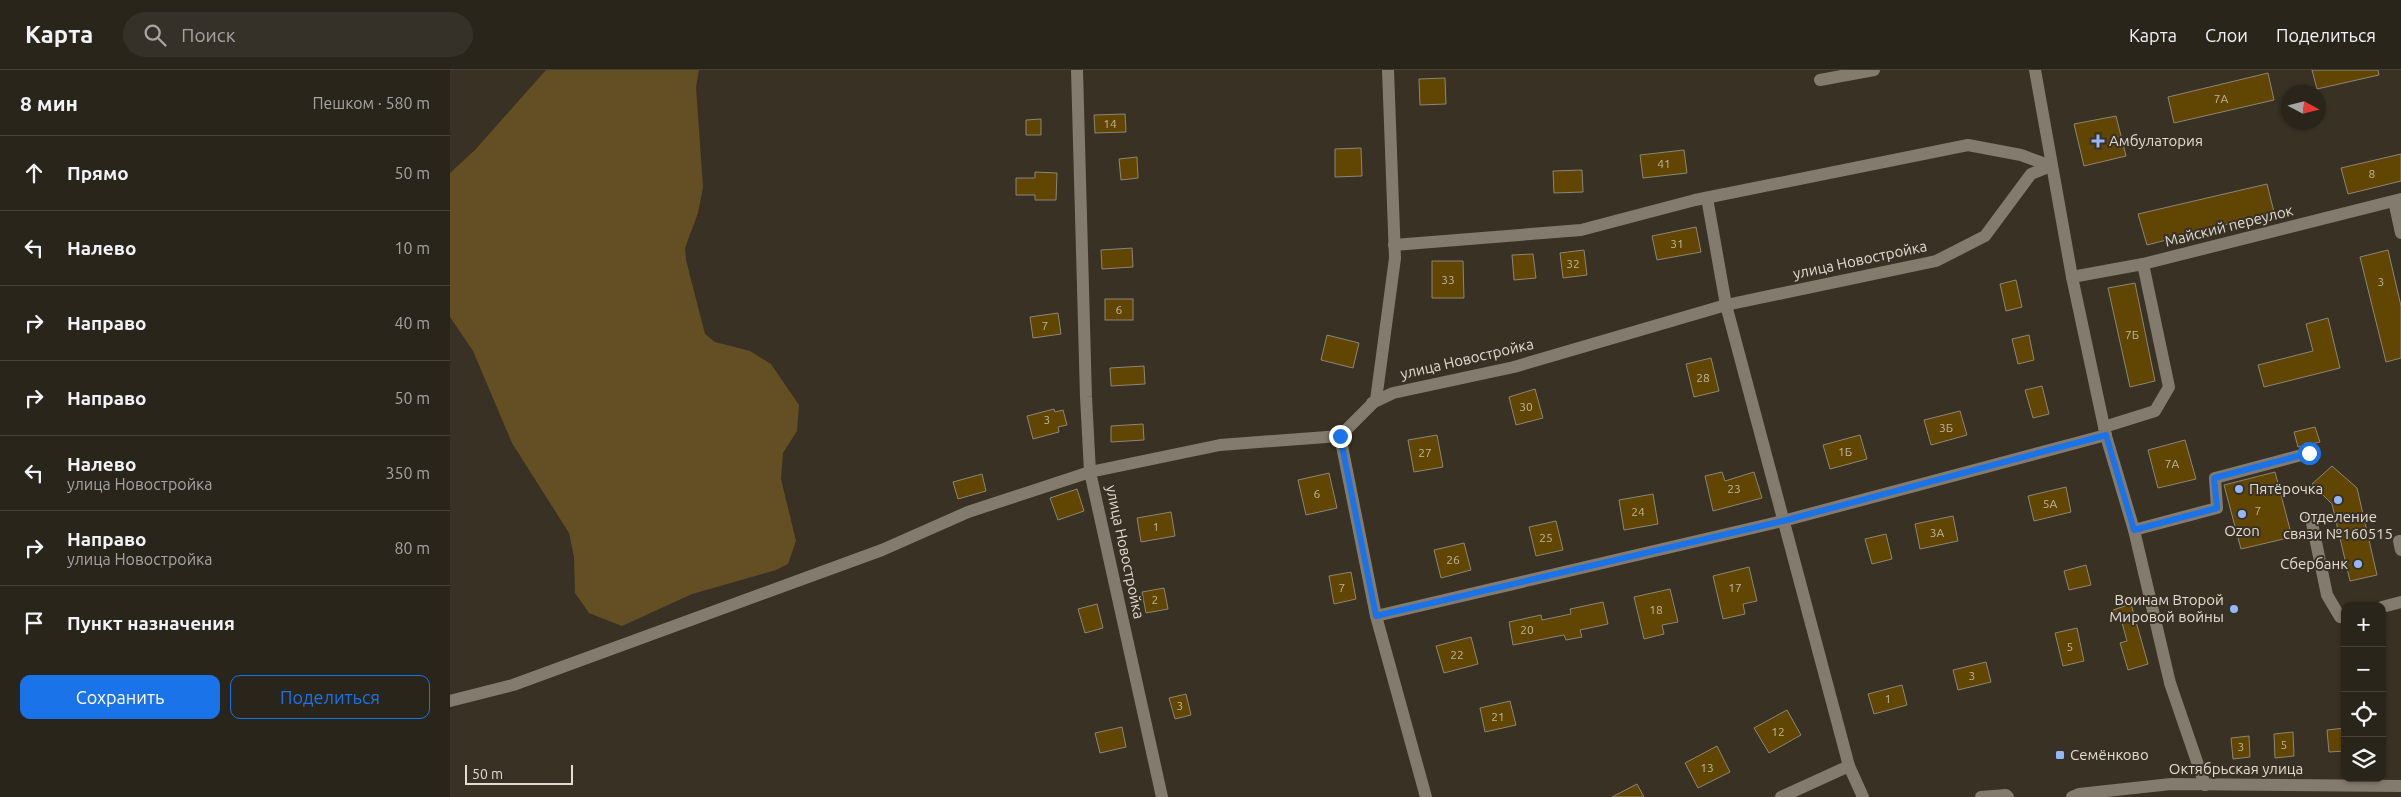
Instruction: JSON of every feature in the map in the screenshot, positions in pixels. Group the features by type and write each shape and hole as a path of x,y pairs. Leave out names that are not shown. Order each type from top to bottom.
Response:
{"street":[{"path":"450,701 513,685 882,550 968,512 1090,472 1086,397 1077,70"},
{"name":"улица Новостройка","path":"1162,797 1090,472 1220,445 1340,436 1376,400 1395,258 1388,70"},
{"path":"1820,80 1874,70"},
{"path":"2035,70 2072,277 2105,431 2134,530 2170,683 2205,784"},
{"path":"1394,245 1582,230 1707,198 1968,145 2021,155 2052,166"},
{"name":"улица Новостройка","path":"1372,403 1393,393 1514,366 1726,305 1936,260 1985,236 2031,174 2052,166"},
{"path":"1707,198 1726,305 1849,766 1863,797"},
{"name":"Майский переулок","path":"2072,277 2143,264 2397,200 2401,233"},
{"path":"1376,616 1783,521 2105,431 2155,411 2169,387 2143,264"},
{"path":"1340,436 1376,616 1426,797"},
{"path":"2134,530 2217,508 2214,478 2309,453"},
{"path":"2311,518 2327,596 2341,617"},
{"path":"2401,541 2399,541 2401,550"},
{"path":"2386,606 2401,602"},
{"path":"1781,797 1849,766"},
{"name":"Октябрьская улица","path":"2072,797 2136,787 2171,784 2386,792 2401,786"},
{"path":"1981,797 2006,794 2008,797"}],"shaded area":[{"path":"546,70 699,70 696,87 703,187 698,213 685,248 686,260 705,334 715,342 750,351 771,364 799,405 797,431 783,453 781,479 796,541 788,564 776,570 692,594 622,626 589,613 575,593 574,557 569,533 512,443 473,351 450,317 450,173 475,150"}],"building":[{"path":"2312,70 2378,70 2379,75 2326,87 2326,85 2316,85"},
{"path":"2268,73 2274,100 2174,123 2168,97"},
{"path":"1445,78 1446,104 1420,105 1419,79"},
{"path":"1125,114 1126,132 1095,133 1094,115"},
{"name":"Амбулатория","path":"2116,116 2126,156 2084,166 2074,124"},
{"path":"1041,119 1041,135 1026,135 1026,120"},
{"path":"1361,148 1362,176 1335,177 1335,149"},
{"path":"1684,150 1687,173 1643,178 1640,155"},
{"path":"2401,154 2401,181 2348,194 2341,168"},
{"path":"1137,157 1138,178 1121,180 1119,159"},
{"path":"1582,170 1583,192 1554,193 1553,171"},
{"path":"1035,172 1057,173 1056,200 1035,200 1035,195 1016,195 1016,178 1035,178"},
{"path":"2267,184 2274,212 2147,245 2138,214"},
{"path":"1696,227 1701,252 1657,260 1652,236"},
{"path":"1132,248 1133,267 1102,269 1101,250"},
{"path":"1584,250 1587,275 1563,278 1560,253"},
{"path":"2388,250 2401,306 2401,358 2386,362 2360,257"},
{"path":"1533,254 1536,278 1514,280 1512,255"},
{"path":"1432,261 1463,261 1464,298 1432,298"},
{"path":"2016,280 2022,307 2006,311 2000,284"},
{"path":"2135,283 2155,381 2130,387 2108,288"},
{"path":"1105,299 1133,299 1133,320 1105,320"},
{"path":"1058,313 1061,334 1033,338 1030,317"},
{"path":"2328,318 2340,368 2264,387 2258,365 2313,351 2306,324"},
{"path":"1327,335 1359,343 1353,368 1321,360"},
{"path":"2029,335 2034,360 2018,364 2012,339"},
{"path":"1711,358 1719,391 1694,397 1686,364"},
{"path":"1144,366 1145,384 1111,386 1110,368"},
{"path":"2042,386 2049,414 2033,418 2025,390"},
{"path":"1535,389 1543,418 1516,425 1509,397"},
{"path":"1054,409 1055,412 1063,410 1067,425 1058,427 1059,432 1033,439 1027,416"},
{"path":"1960,411 1967,435 1931,445 1924,420"},
{"path":"1143,424 1144,440 1111,442 1111,426"},
{"path":"2315,427 2320,442 2298,447 2294,432"},
{"path":"1437,435 1443,467 1414,472 1408,440"},
{"path":"1860,435 1867,459 1830,469 1823,445"},
{"path":"2185,440 2196,479 2158,488 2148,450"},
{"path":"2332,466 2357,488 2377,575 2350,581 2332,504 2312,484"},
{"path":"1722,472 1725,481 1754,472 1762,498 1713,511 1705,476"},
{"path":"2275,472 2292,537 2241,549 2224,485"},
{"path":"1329,473 1337,508 1306,515 1298,480"},
{"path":"982,474 986,491 958,499 953,482"},
{"path":"2066,487 2071,512 2034,521 2028,496"},
{"path":"1077,489 1084,511 1058,520 1050,498"},
{"path":"1653,494 1658,524 1624,530 1619,500"},
{"path":"1171,512 1175,536 1141,542 1137,518"},
{"path":"1953,516 1958,541 1920,549 1915,524"},
{"path":"1556,521 1563,550 1536,556 1529,527"},
{"path":"1886,534 1892,559 1872,564 1865,539"},
{"path":"1464,543 1471,570 1441,578 1434,550"},
{"path":"2086,565 2091,585 2069,590 2064,571"},
{"path":"1749,567 1757,601 1743,604 1745,614 1723,619 1713,576"},
{"path":"1351,572 1356,599 1334,604 1329,576"},
{"path":"1164,588 1168,609 1146,613 1142,592"},
{"path":"1670,589 1678,622 1662,625 1664,634 1644,639 1634,597"},
{"path":"1603,602 1608,624 1580,630 1582,637 1566,640 1564,635 1513,645 1509,622 1541,615 1542,620 1571,614 1570,609"},
{"path":"1097,604 1103,628 1085,633 1078,609"},
{"path":"2131,604 2148,664 2128,670 2120,643 2127,641 2121,619 2116,620 2113,610"},
{"path":"2077,628 2084,661 2063,666 2055,633"},
{"path":"1471,637 1478,664 1444,673 1436,646"},
{"path":"1986,662 1991,682 1958,690 1953,670"},
{"path":"1902,685 1907,705 1874,714 1868,694"},
{"path":"1186,694 1191,715 1175,719 1169,698"},
{"path":"1510,701 1516,725 1485,732 1480,708"},
{"path":"1787,710 1801,735 1769,753 1754,728"},
{"path":"1122,727 1126,747 1100,753 1095,733"},
{"path":"2341,728 2341,751 2329,752 2327,730"},
{"path":"2293,732 2294,756 2275,758 2274,734"},
{"path":"2249,736 2250,757 2233,759 2231,738"},
{"path":"1717,746 1730,772 1698,788 1685,763"},
{"path":"1637,784 1644,797 1612,797"}],"place":[{"name":"Амбулатория","path":"2098,141"},
{"name":"Пятёрочка","path":"2239,489"},
{"name":"Отделение связи №160515","path":"2338,500"},
{"name":"Ozon","path":"2242,514"},
{"name":"Сбербанк","path":"2358,564"},
{"name":"Воинам Второй Мировой войны","path":"2234,609"},
{"name":"Семёнково","path":"2060,755"}],"route":[{"path":"1340,436 1376,616 1783,521 2106,435 2134,530 2217,508 2214,478 2309,453"}]}
